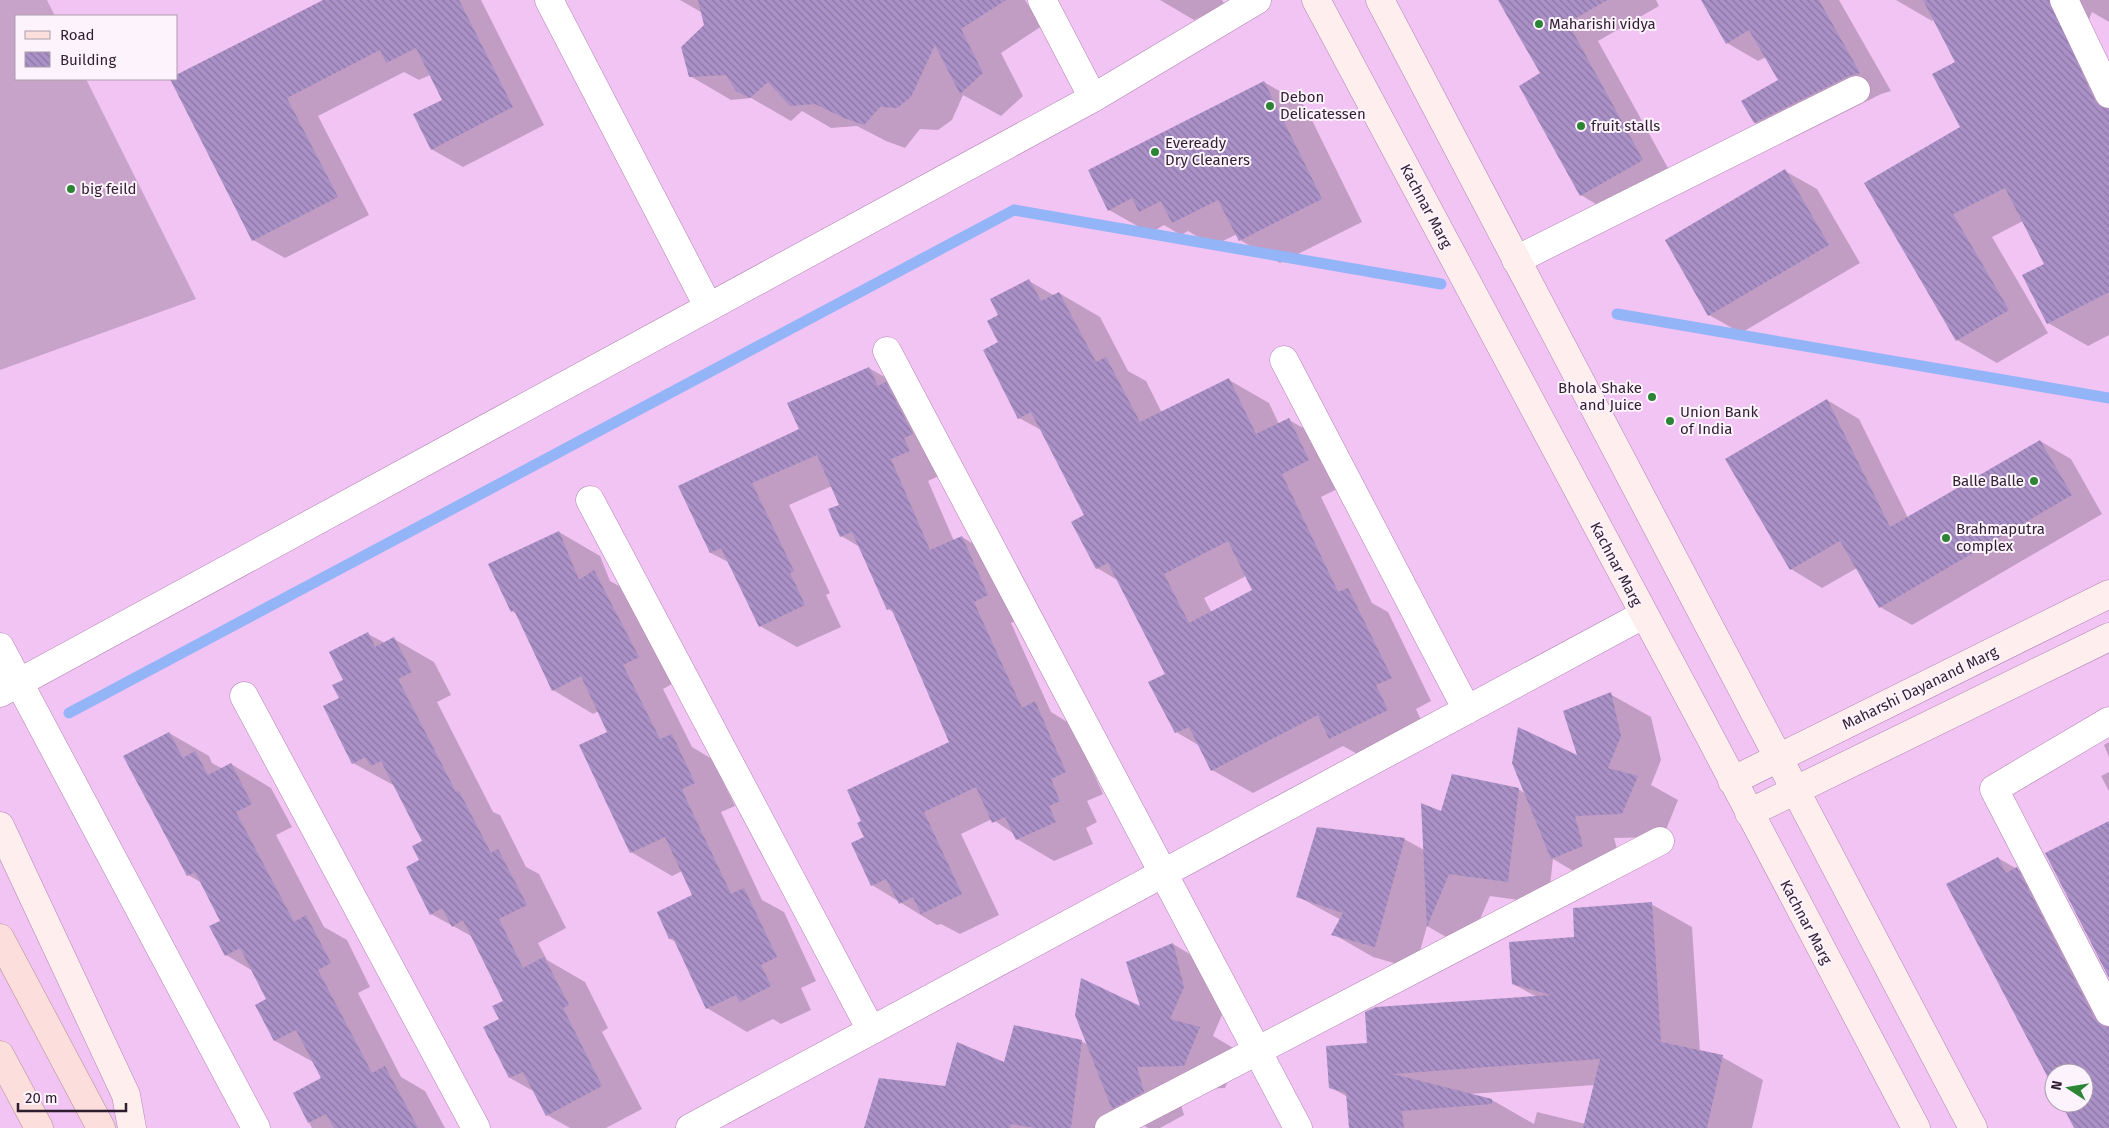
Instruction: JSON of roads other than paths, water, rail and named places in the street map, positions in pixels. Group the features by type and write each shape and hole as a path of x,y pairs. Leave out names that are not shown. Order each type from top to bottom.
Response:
{"main road":[{"path":"0,938 101,1128"},
{"path":"0,1055 39,1128"}],"street":[{"path":"549,0 708,306"},
{"path":"1042,0 1093,98"},
{"path":"10,688 708,306 1093,98 1257,0"},
{"name":"Kachnar Marg","path":"1316,0 1643,615 1709,735 1916,1128"},
{"path":"1380,0 1973,1128"},
{"path":"2064,0 2099,48 2109,94"},
{"path":"1516,260 1856,90"},
{"path":"887,351 1298,1128"},
{"path":"1284,360 1467,710"},
{"path":"590,500 871,1030"},
{"name":"Maharshi Dayanand Marg","path":"1732,781 2109,594"},
{"path":"690,1128 1643,615"},
{"path":"1749,814 1795,789 1956,714 2109,637"},
{"path":"0,648 10,688 256,1128"},
{"path":"244,696 476,1128"},
{"path":"2109,721 1994,789 2109,1012"},
{"path":"0,826 126,1095 132,1128"},
{"path":"1109,1128 1660,841"}],"waterway":[{"path":"69,713 1014,210 1441,284"},
{"path":"1617,314 2109,398"}],"place":[{"name":"Maharishi vidya","path":"1539,24"},
{"name":"Debon Delicatessen","path":"1270,106"},
{"name":"fruit stalls","path":"1581,126"},
{"name":"Eveready Dry Cleaners","path":"1155,152"},
{"name":"big feild","path":"71,189"},
{"name":"Bhola Shake and Juice","path":"1652,397"},
{"name":"Union Bank of India","path":"1670,421"},
{"name":"Balle Balle","path":"2034,481"},
{"name":"Brahmaputra complex","path":"1946,538"}]}
